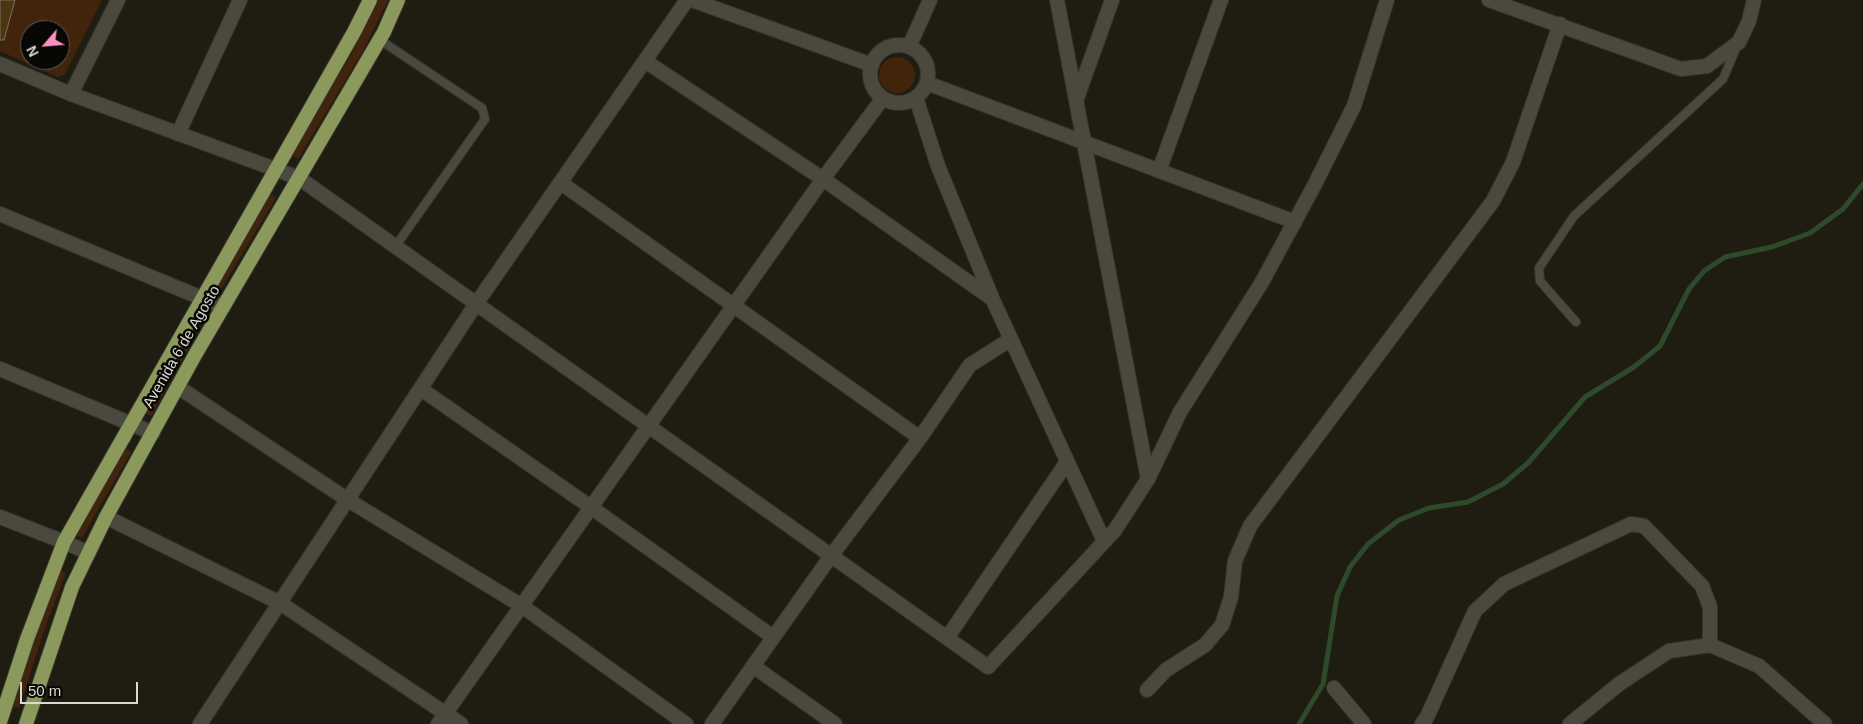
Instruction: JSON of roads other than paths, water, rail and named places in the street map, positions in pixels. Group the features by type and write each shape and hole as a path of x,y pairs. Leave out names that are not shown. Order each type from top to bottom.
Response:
{"highway":[{"name":"Avenida 6 de Agosto","path":"0,722 27,639 64,542 354,32 370,0"},
{"name":"Avenida 6 de Agosto","path":"26,724 72,587 106,517 223,307 380,40 398,0"}],"street":[{"path":"71,94 118,0"},
{"path":"178,134 240,0"},
{"path":"200,724 476,304 687,0"},
{"path":"692,0 872,65"},
{"path":"909,47 930,0"},
{"path":"1057,0 1148,479"},
{"path":"1077,99 1112,0"},
{"path":"1159,171 1221,0"},
{"path":"0,64 71,94 299,178 988,667 1115,530 1148,479 1180,412 1262,282 1354,106 1387,0"},
{"path":"1489,0 1681,69 1708,66 1738,42 1749,21 1754,0"},
{"path":"1147,690 1166,670 1205,645 1222,625 1231,597 1235,561 1250,526 1493,202 1512,162 1560,24"},
{"path":"900,45 909,47 923,58 928,75 927,83 923,92 916,98 908,102 891,102 876,92 870,74 872,65 876,57 891,47 900,45"},
{"path":"645,62 823,179 992,298"},
{"path":"927,83 1294,222"},
{"path":"442,719 823,179 883,98"},
{"path":"916,98 938,166 992,298 1104,542"},
{"path":"561,183 920,438"},
{"path":"0,214 223,307"},
{"path":"712,724 831,556 920,438 970,365 1011,339"},
{"path":"0,369 153,433"},
{"path":"178,387 348,500 522,606 686,724"},
{"path":"420,389 592,508 773,638"},
{"path":"947,638 1067,462"},
{"path":"0,517 89,553"},
{"path":"106,517 280,603 442,719 461,724"},
{"path":"1422,724 1427,718 1475,610 1504,584 1631,524 1644,526 1702,586 1710,608 1710,645"},
{"path":"1570,724 1619,684 1669,651 1710,645 1759,666 1825,724"},
{"path":"752,666 835,724"},
{"path":"1334,688 1364,724"}],"lane":[{"path":"380,40 482,108 485,119 395,247"},
{"path":"1576,322 1540,281 1539,268 1574,216 1723,79 1738,42"}],"waterway":[{"path":"1299,724 1323,684 1337,596 1350,567 1368,544 1399,520 1429,508 1468,502 1503,484 1528,463 1585,397 1634,367 1660,346 1689,289 1704,271 1725,257 1772,247 1810,233 1843,209 1863,184"}]}
